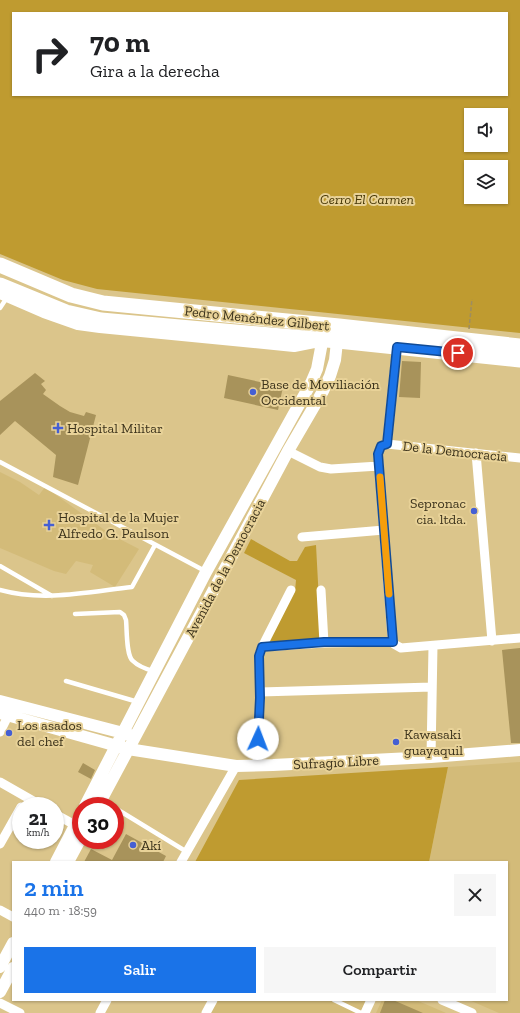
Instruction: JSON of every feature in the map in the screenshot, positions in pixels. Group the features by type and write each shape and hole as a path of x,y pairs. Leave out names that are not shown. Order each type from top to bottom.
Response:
{"main road":[{"name":"Pedro Menéndez Gilbert","path":"0,265 71,295 91,300 334,331 520,346"},
{"name":"Pedro Menéndez Gilbert","path":"5,291 82,317 108,321 323,340 334,331"},
{"path":"47,305 69,321"},
{"name":"Pedro Menéndez Gilbert","path":"334,331 397,347 520,360"}],"street":[{"name":"Pedro Menéndez Gilbert","path":"5,291 44,312 78,324 294,346 323,340"},
{"name":"Avenida de la Democracia","path":"102,797 129,734 323,391 335,360 334,331"},
{"name":"Avenida de la Democracia","path":"129,734 139,702 206,572 311,383 317,369 323,340"},
{"path":"387,444 397,347"},
{"name":"De la Democracia","path":"393,642 378,451 381,446 387,444 520,458"},
{"path":"288,451 320,467 331,469 379,466"},
{"path":"476,453 492,641"},
{"path":"302,537 384,530"},
{"path":"257,765 260,692 259,656 290,590"},
{"path":"321,590 324,642"},
{"path":"262,647 324,642 393,642 396,646 401,648 520,638"},
{"path":"431,757 433,646"},
{"path":"260,692 432,687"},
{"path":"0,701 7,711 129,734 152,752"},
{"path":"0,732 7,711"},
{"name":"Sufragio Libre","path":"7,711 123,747 236,766 431,757 520,750"},
{"path":"91,797 123,747"},
{"path":"182,861 236,766"},
{"path":"0,782 25,797"},
{"path":"0,844 12,823"},
{"path":"57,861 72,831"},
{"path":"69,861 75,849"},
{"path":"0,910 12,917"},
{"path":"0,966 12,945"},
{"path":"0,992 12,970"},
{"path":"100,1013 106,1001"},
{"path":"206,1013 212,1001"},
{"path":"365,1013 371,1001"},
{"path":"444,1001 472,1013"},
{"path":"0,1003 20,1013"}],"lane":[{"path":"0,308 5,291"},
{"path":"0,462 206,572"},
{"path":"0,590 13,594 53,597 132,587 155,545"},
{"path":"0,566 53,597"},
{"path":"75,614 120,612 124,615 126,620 131,660 140,666 155,672"},
{"path":"66,681 139,702"},
{"path":"124,814 187,852"},
{"path":"336,1001 361,1013"}],"path":[{"path":"469,329 472,299"}],"shaded area":[{"name":"Hospital de la Mujer Alfredo G. Paulson","path":"0,472 20,482 39,495 45,487 110,534 139,549 115,587 90,572 93,565 76,561 66,574 54,571 0,548"},
{"path":"520,762 520,1013 499,1013 471,1001 508,1001 508,861 429,861 448,767"},
{"path":"213,1001 366,1001 360,1013 207,1013"},
{"path":"382,1001 418,1001 446,1013 376,1013"}],"green space":[{"name":"Cerro El Carmen","path":"0,0 520,0 520,333 97,289 63,280 0,254"},
{"path":"251,539 290,561 297,561 305,547 316,545 321,639 266,642 295,591 296,580 244,553"},
{"path":"448,767 429,861 196,861 239,780"}],"building":[{"path":"402,361 421,362 420,398 399,397"},
{"name":"Hospital Militar","path":"35,373 45,381 41,384 46,390 43,394 60,406 70,412 84,416 86,412 96,415 78,485 53,477 56,455 15,421 0,435 0,401"},
{"name":"Base de Moviliación Occidental","path":"228,375 283,387 278,410 224,398"},
{"path":"520,648 520,743 511,743 502,650"},
{"path":"83,763 95,770 91,779 78,772"},
{"name":"Akí","path":"126,834 166,856 164,861 85,861 91,849 112,860 118,849 124,849 124,838"},
{"path":"385,1001 395,1001 423,1013 380,1013"}],"slow traffic":[{"path":"380,477 389,594"}],"place":[{"name":"Base de Moviliación Occidental","path":"253,392"},
{"name":"Hospital Militar","path":"58,428"},
{"name":"Sepronac cia. ltda.","path":"474,511"},
{"name":"Hospital de la Mujer Alfredo G. Paulson","path":"49,525"},
{"name":"Los asados del chef","path":"9,733"},
{"name":"Kawasaki guayaquil","path":"396,742"},
{"name":"Akí","path":"133,845"}],"route":[{"path":"258,739 260,698 259,656 262,647 324,642 393,642 378,454 379,448 387,444 397,347 458,353"}]}
